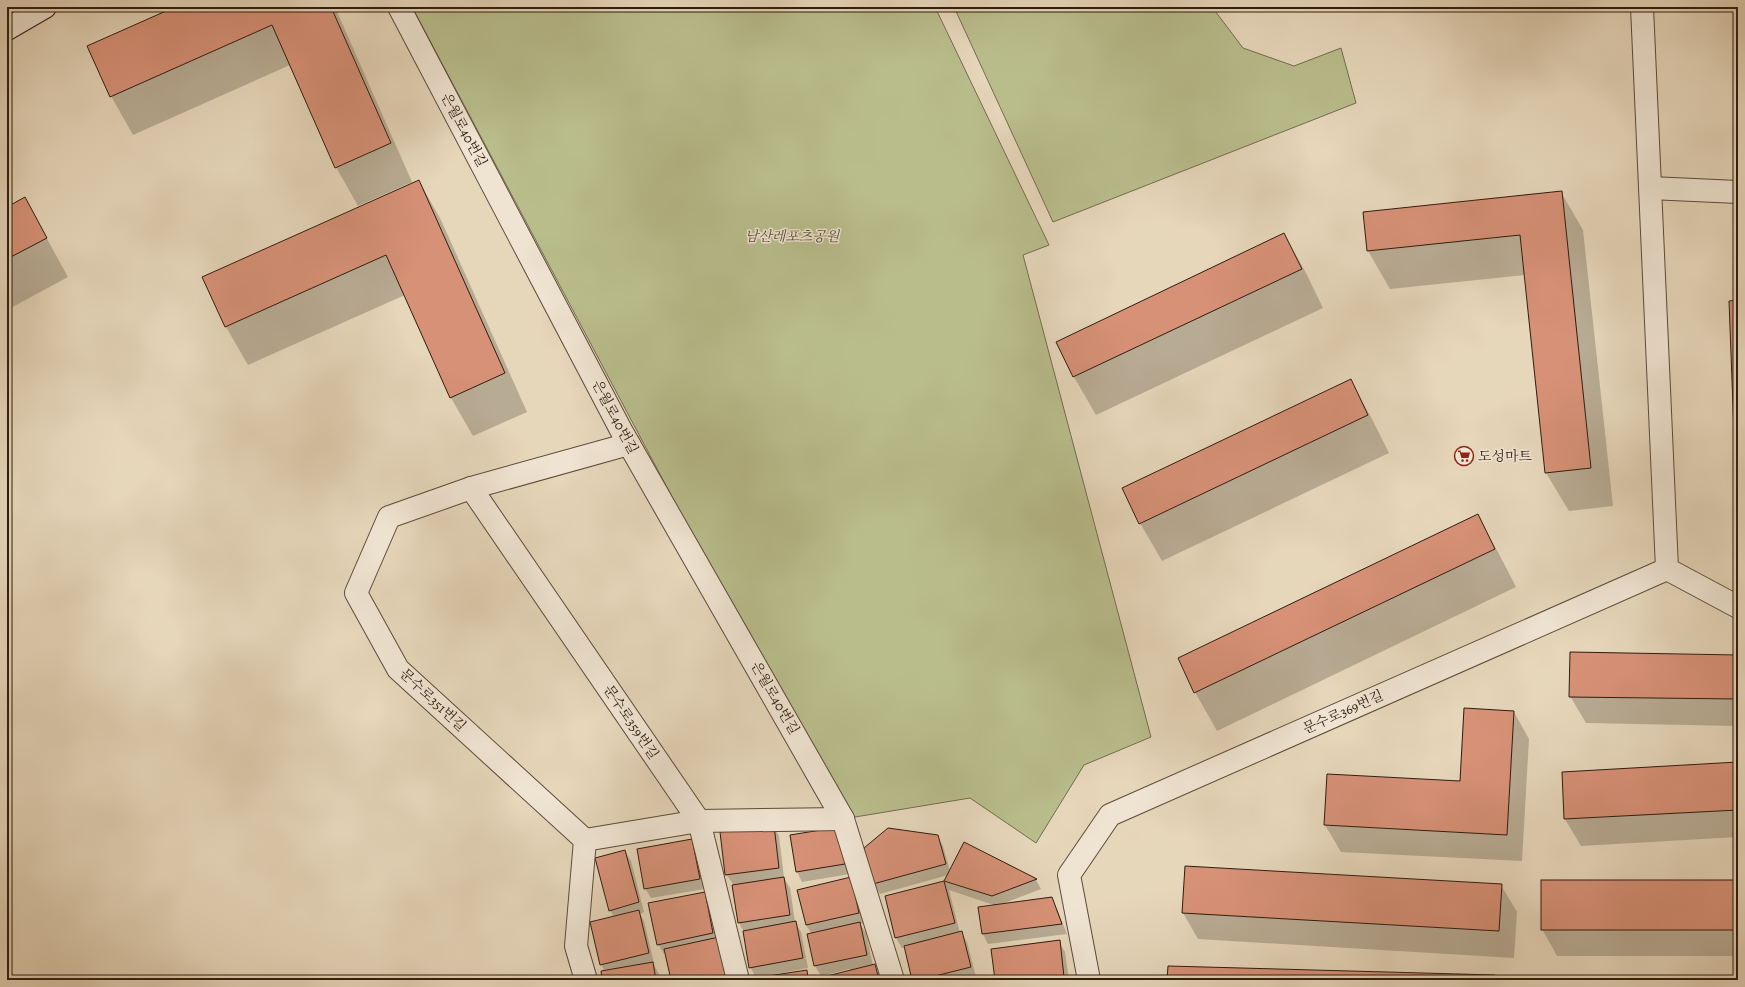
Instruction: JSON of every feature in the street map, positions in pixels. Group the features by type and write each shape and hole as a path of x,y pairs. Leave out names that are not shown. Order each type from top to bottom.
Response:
{"street":[{"path":"7,29 45,7"},
{"name":"은월로40번길","path":"399,7 629,444 844,819 893,980"},
{"path":"1642,7 1667,569 1738,607"},
{"path":"1650,188 1738,192"},
{"name":"문수로351번길","path":"585,840 398,669 356,593 389,517 471,488 629,444"},
{"name":"문수로359번길","path":"471,488 699,821 738,980"},
{"name":"문수로369번길","path":"1089,980 1069,875 1110,815 1667,569"},
{"path":"586,980 576,946 585,840 699,821 844,819"}],"green space":[{"name":"남산레포츠공원","path":"412,7 935,7 1049,245 1023,255 1151,737 1084,765 1036,843 970,798 843,819"},
{"path":"954,7 1212,7 1243,48 1294,66 1341,48 1356,103 1053,222"}],"building":[{"path":"175,7 331,7 391,143 335,168 272,25 110,97 87,46"},
{"path":"419,180 505,373 450,398 386,255 225,327 202,277"},
{"path":"1562,191 1591,468 1545,473 1520,235 1367,251 1363,212"},
{"path":"25,197 47,238 7,259 7,207"},
{"path":"1284,233 1302,269 1073,377 1056,342"},
{"path":"1738,300 1738,486 1736,486 1729,301"},
{"path":"1351,379 1368,415 1139,524 1122,488"},
{"path":"1478,514 1495,549 1194,693 1178,658"},
{"path":"1570,652 1738,655 1738,699 1569,697"},
{"path":"1464,708 1514,711 1507,835 1324,825 1327,774 1460,781"},
{"path":"1738,762 1738,810 1564,819 1562,772"},
{"path":"774,825 779,868 725,875 720,832"},
{"path":"840,827 845,864 796,872 790,835"},
{"path":"888,828 938,835 946,864 873,884 864,848"},
{"path":"692,839 700,879 644,889 637,849"},
{"path":"964,842 1037,879 992,896 944,881"},
{"path":"625,850 639,902 609,911 595,858"},
{"path":"1185,866 1502,884 1499,931 1182,913"},
{"path":"784,877 790,915 738,923 732,885"},
{"path":"851,877 859,913 806,925 797,890"},
{"path":"1541,880 1738,880 1738,930 1541,930"},
{"path":"944,881 955,923 895,938 885,896"},
{"path":"705,892 713,933 657,945 648,903"},
{"path":"1052,897 1062,924 982,934 978,907"},
{"path":"639,910 649,953 600,965 590,922"},
{"path":"796,921 803,958 749,968 743,931"},
{"path":"860,922 867,955 814,966 807,934"},
{"path":"962,931 971,967 919,980 912,980 904,946"},
{"path":"719,937 728,978 717,980 671,980 664,949"},
{"path":"1060,940 1064,977 1038,980 995,980 991,949"},
{"path":"653,962 656,980 602,980 601,971"},
{"path":"875,964 879,980 820,980 819,978"},
{"path":"1168,966 1495,975 1495,980 1167,980"},
{"path":"807,970 808,980 755,980 755,978"},
{"path":"1545,976 1738,976 1738,980 1545,980"}],"place":[{"name":"도성마트","path":"1464,456"}]}
